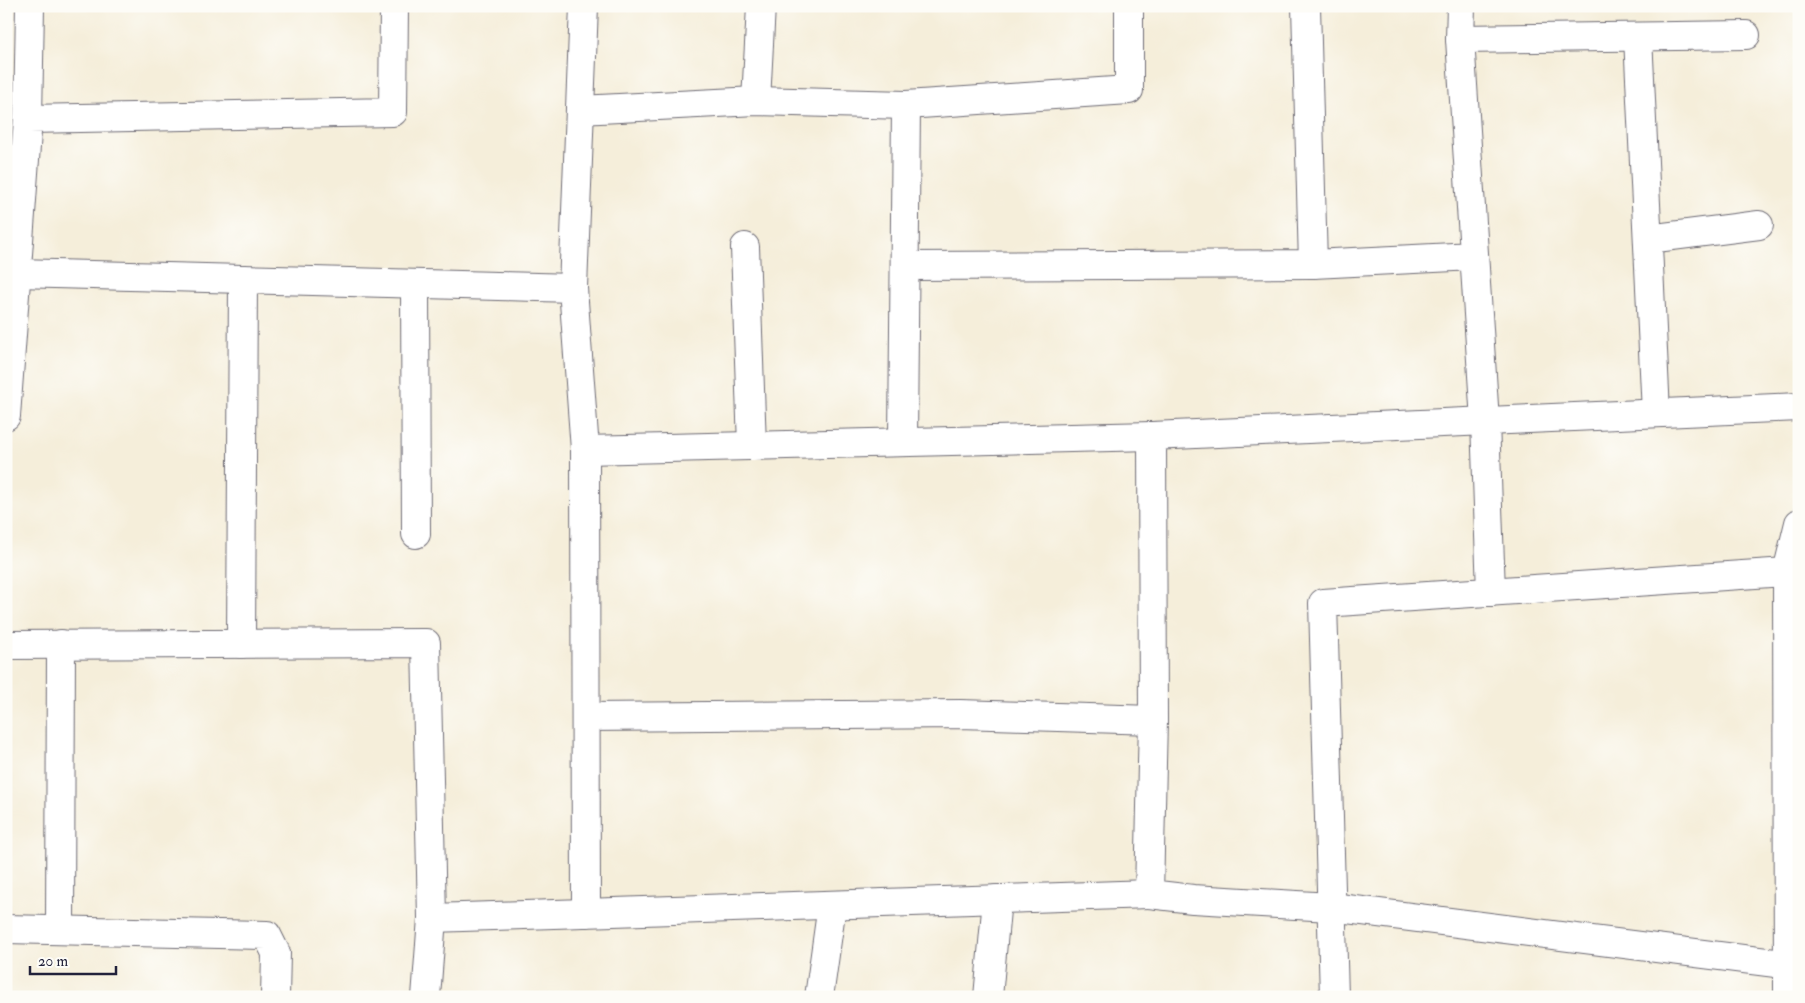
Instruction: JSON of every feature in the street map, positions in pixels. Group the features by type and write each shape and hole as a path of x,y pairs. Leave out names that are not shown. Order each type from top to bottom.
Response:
{"street":[{"path":"6,416 28,119 30,6"},
{"path":"28,119 393,112 394,6"},
{"path":"584,6 572,288 585,450 586,913"},
{"path":"756,101 761,6"},
{"path":"580,110 756,101 906,105 1129,90 1129,6"},
{"path":"1306,6 1313,264"},
{"path":"1461,6 1460,39 1485,421 1491,592"},
{"path":"1460,39 1746,35"},
{"path":"1638,37 1656,413"},
{"path":"904,442 906,105"},
{"path":"1648,239 1759,225"},
{"path":"744,247 752,446"},
{"path":"905,266 1313,264 1474,256"},
{"path":"17,273 572,288"},
{"path":"241,644 243,279"},
{"path":"415,284 416,534"},
{"path":"585,450 1152,436 1799,407"},
{"path":"1149,894 1153,720 1152,436"},
{"path":"1788,997 1792,966 1793,572 1799,523"},
{"path":"1334,997 1323,603 1793,572"},
{"path":"6,645 426,643 432,918 426,997"},
{"path":"60,930 61,644"},
{"path":"586,718 960,714 1153,720"},
{"path":"432,918 1149,894 1193,899 1331,907 1792,966"},
{"path":"988,997 997,899"},
{"path":"819,997 832,905"},
{"path":"6,929 267,935 276,953 275,997"}]}
